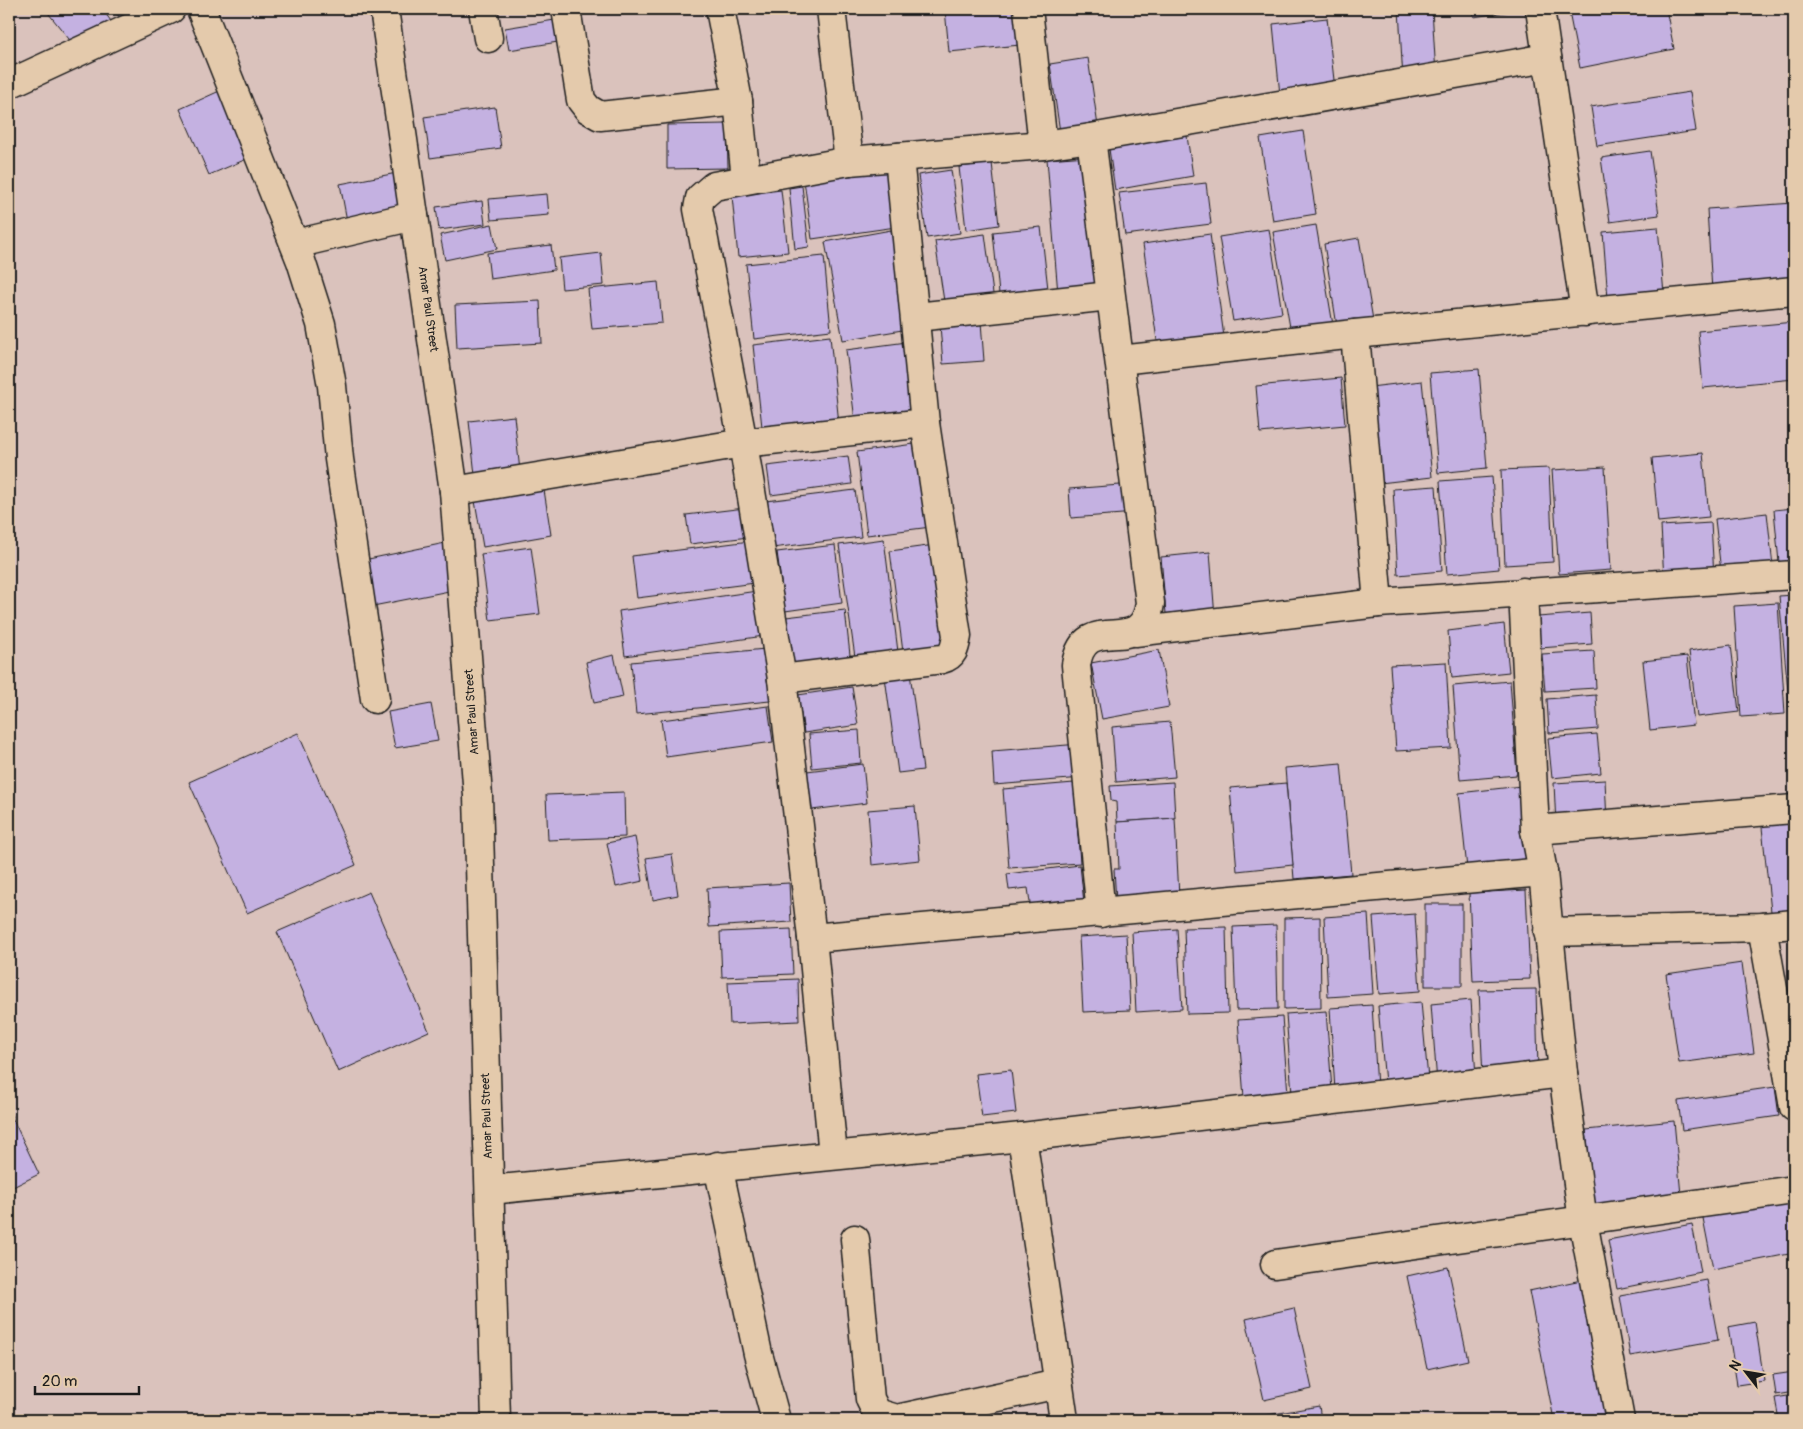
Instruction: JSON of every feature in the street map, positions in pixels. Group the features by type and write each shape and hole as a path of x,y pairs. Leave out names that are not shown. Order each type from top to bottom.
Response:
{"street":[{"path":"9,84 171,9"},
{"path":"201,9 295,244 321,324 332,386 339,459 375,699"},
{"name":"Amar Paul Street","path":"384,9 454,491 478,796 496,1420"},
{"path":"483,9 488,38"},
{"path":"566,9 581,100 600,116 738,101"},
{"path":"720,9 738,101 746,178"},
{"path":"831,9 849,161"},
{"path":"1028,9 1043,145"},
{"path":"1540,9 1585,312"},
{"path":"833,1155 812,938 782,679 743,443 698,209 700,198 714,186 746,178 849,161 1043,145 1091,138 1547,58"},
{"path":"1091,138 1150,603 1148,618 1142,627 1135,632"},
{"path":"782,679 942,660 953,652 956,636 925,423 899,157"},
{"path":"295,244 414,216"},
{"path":"1120,360 1355,334 1794,291"},
{"path":"916,317 1110,296"},
{"path":"1355,334 1378,603"},
{"path":"454,491 743,443 925,423"},
{"path":"1101,913 1076,666 1078,653 1090,638 1378,603 1794,575"},
{"path":"1522,592 1535,830 1543,872 1562,1073 1583,1221 1620,1420"},
{"path":"1535,830 1794,809"},
{"path":"812,938 1543,872"},
{"path":"1548,932 1762,927 1794,924"},
{"path":"1762,927 1794,1107"},
{"path":"490,1190 1022,1137 1562,1073"},
{"path":"1022,1137 1064,1420"},
{"path":"718,1166 758,1354 776,1420"},
{"path":"1275,1264 1794,1190"},
{"path":"855,1239 870,1399 877,1413 897,1419 1058,1384"}],"building":[{"path":"45,9 102,9 111,21 77,49"},
{"path":"113,9 135,9 121,19"},
{"path":"945,9 1017,9 1020,45 949,52"},
{"path":"1399,9 1432,9 1436,75 1403,80"},
{"path":"1473,9 1523,9 1474,17"},
{"path":"1587,9 1666,9 1674,49 1580,68 1569,12"},
{"path":"567,18 570,40 509,50 505,28"},
{"path":"1327,18 1335,89 1280,95 1273,24"},
{"path":"1088,58 1099,133 1061,139 1050,64"},
{"path":"226,88 256,155 209,175 180,109"},
{"path":"1690,92 1696,131 1597,146 1591,107"},
{"path":"495,107 501,148 430,158 424,117"},
{"path":"727,124 728,168 667,169 667,125"},
{"path":"1303,131 1316,214 1273,221 1260,138"},
{"path":"1187,136 1193,176 1115,190 1109,149"},
{"path":"1650,151 1659,215 1610,222 1601,158"},
{"path":"1087,156 1098,291 1058,294 1047,159"},
{"path":"992,163 999,225 966,230 959,167"},
{"path":"888,169 896,227 812,239 804,180"},
{"path":"951,170 960,233 927,238 918,175"},
{"path":"402,172 410,209 347,221 340,184"},
{"path":"1206,183 1211,224 1125,235 1119,193"},
{"path":"802,186 809,247 795,249 789,188"},
{"path":"781,190 788,252 738,257 732,196"},
{"path":"547,194 549,215 491,220 489,199"},
{"path":"482,201 485,224 439,230 436,207"},
{"path":"1794,203 1794,285 1712,291 1707,209"},
{"path":"492,224 497,249 445,260 440,235"},
{"path":"1316,225 1333,325 1291,333 1273,232"},
{"path":"1041,227 1049,298 1000,304 993,232"},
{"path":"1658,227 1664,294 1608,299 1603,232"},
{"path":"1269,229 1282,313 1233,321 1219,237"},
{"path":"891,230 908,329 843,340 825,242"},
{"path":"985,234 994,301 945,308 935,241"},
{"path":"1210,234 1224,337 1158,347 1143,244"},
{"path":"1359,238 1373,320 1337,326 1324,244"},
{"path":"551,245 554,270 490,279 487,253"},
{"path":"601,253 604,285 562,289 559,258"},
{"path":"824,256 831,330 754,339 746,264"},
{"path":"658,282 662,323 592,329 588,289"},
{"path":"540,301 542,343 457,348 455,305"},
{"path":"981,322 984,361 943,364 940,325"},
{"path":"1794,322 1794,379 1703,388 1698,331"},
{"path":"830,336 839,424 763,436 753,345"},
{"path":"907,342 917,420 856,428 846,350"},
{"path":"1479,369 1487,468 1438,473 1430,373"},
{"path":"1341,378 1345,425 1260,433 1256,386"},
{"path":"1422,381 1432,477 1380,483 1370,387"},
{"path":"514,416 520,471 475,475 469,421"},
{"path":"921,443 931,527 867,535 857,452"},
{"path":"1703,453 1709,517 1658,522 1652,458"},
{"path":"848,456 852,484 771,495 767,466"},
{"path":"1605,467 1611,570 1559,574 1552,470"},
{"path":"1549,468 1553,562 1505,565 1501,470"},
{"path":"1492,477 1499,569 1447,574 1440,481"},
{"path":"1133,484 1135,513 1071,518 1069,489"},
{"path":"1436,486 1442,571 1398,575 1393,489"},
{"path":"544,490 551,535 483,547 475,501"},
{"path":"855,490 861,537 772,548 766,501"},
{"path":"753,507 757,536 690,544 686,515"},
{"path":"1794,508 1794,572 1780,573 1774,510"},
{"path":"1767,513 1773,566 1721,572 1715,519"},
{"path":"1711,523 1714,577 1664,580 1661,526"},
{"path":"884,539 899,660 856,664 839,545"},
{"path":"750,541 755,583 637,598 632,556"},
{"path":"445,543 454,590 368,607 359,561"},
{"path":"835,545 842,603 785,611 777,552"},
{"path":"935,545 946,653 904,660 890,551"},
{"path":"531,547 540,614 490,620 481,554"},
{"path":"1210,552 1215,618 1167,625 1161,557"},
{"path":"757,591 764,636 625,656 619,611"},
{"path":"1794,595 1794,711 1790,712 1779,596"},
{"path":"1778,603 1785,714 1741,717 1734,606"},
{"path":"845,610 851,664 791,671 786,617"},
{"path":"1590,613 1592,644 1540,648 1538,617"},
{"path":"1504,624 1509,672 1452,678 1448,631"},
{"path":"1731,645 1739,712 1697,717 1689,651"},
{"path":"765,649 770,701 636,714 631,662"},
{"path":"1159,650 1169,707 1102,719 1091,663"},
{"path":"1594,651 1596,688 1545,691 1542,654"},
{"path":"614,655 623,697 594,703 586,662"},
{"path":"1687,656 1694,725 1650,730 1643,661"},
{"path":"1446,662 1451,748 1396,751 1390,665"},
{"path":"910,673 923,770 898,773 885,677"},
{"path":"1510,681 1517,775 1460,780 1453,686"},
{"path":"852,687 858,725 804,733 798,695"},
{"path":"1596,695 1598,729 1549,733 1547,699"},
{"path":"431,704 438,741 395,748 388,712"},
{"path":"768,706 773,742 666,757 661,720"},
{"path":"1170,722 1175,777 1116,782 1112,727"},
{"path":"859,730 861,763 812,768 809,734"},
{"path":"298,733 356,865 247,913 189,782"},
{"path":"1597,734 1601,773 1552,778 1548,738"},
{"path":"1080,744 1083,778 994,785 992,751"},
{"path":"1341,763 1351,874 1294,879 1285,768"},
{"path":"863,764 867,803 812,810 807,771"},
{"path":"1605,780 1607,822 1556,825 1554,783"},
{"path":"1173,782 1175,818 1117,822 1116,802 1111,801 1110,786"},
{"path":"1074,783 1080,863 1009,868 1003,789"},
{"path":"1286,783 1293,865 1237,871 1230,788"},
{"path":"1521,786 1530,871 1468,878 1459,793"},
{"path":"624,792 625,837 548,840 546,795"},
{"path":"915,806 920,860 872,865 868,810"},
{"path":"1794,814 1794,918 1772,921 1761,818"},
{"path":"1175,818 1179,897 1116,901 1114,869 1119,869 1117,822"},
{"path":"635,837 643,881 616,887 607,843"},
{"path":"672,854 678,895 653,900 646,858"},
{"path":"1080,865 1084,903 1031,910 1028,888 1009,890 1007,874"},
{"path":"789,883 791,922 709,927 707,888"},
{"path":"1526,890 1530,979 1473,981 1469,893"},
{"path":"369,892 429,1031 338,1072 277,932"},
{"path":"1425,904 1462,904 1462,986 1425,986"},
{"path":"1368,914 1373,994 1328,997 1324,917"},
{"path":"1415,914 1420,991 1379,994 1373,917"},
{"path":"1320,917 1321,1008 1284,1009 1284,918"},
{"path":"1276,925 1278,1009 1236,1010 1233,927"},
{"path":"1226,927 1228,1013 1187,1014 1184,928"},
{"path":"791,929 793,974 722,977 720,932"},
{"path":"1177,929 1182,1009 1136,1012 1132,932"},
{"path":"1126,934 1130,1010 1083,1012 1079,937"},
{"path":"1742,963 1754,1053 1679,1063 1666,974"},
{"path":"798,979 799,1021 730,1024 728,982"},
{"path":"1536,989 1538,1070 1483,1078 1479,990"},
{"path":"1471,1000 1476,1077 1437,1083 1431,1004"},
{"path":"1421,1002 1428,1079 1385,1083 1378,1006"},
{"path":"1372,1005 1377,1088 1335,1091 1330,1008"},
{"path":"1326,1011 1332,1090 1292,1094 1286,1014"},
{"path":"1282,1017 1288,1094 1244,1098 1238,1020"},
{"path":"1011,1070 1016,1113 982,1117 976,1074"},
{"path":"1775,1087 1779,1116 1682,1130 1678,1101"},
{"path":"9,1111 39,1174 9,1189"},
{"path":"1674,1121 1681,1195 1594,1205 1586,1130"},
{"path":"1790,1196 1794,1219 1794,1253 1713,1269 1702,1213"},
{"path":"1692,1224 1701,1272 1617,1289 1608,1240"},
{"path":"1448,1267 1468,1360 1427,1369 1407,1276"},
{"path":"1591,1278 1618,1420 1554,1420 1529,1291"},
{"path":"1707,1280 1718,1340 1630,1356 1620,1296"},
{"path":"1294,1308 1312,1389 1264,1400 1246,1319"},
{"path":"1755,1322 1764,1381 1737,1385 1728,1327"},
{"path":"1794,1372 1794,1392 1776,1395 1773,1375"},
{"path":"1794,1395 1794,1420 1779,1420 1775,1398"},
{"path":"1319,1406 1321,1420 1257,1420 1257,1417"}]}
